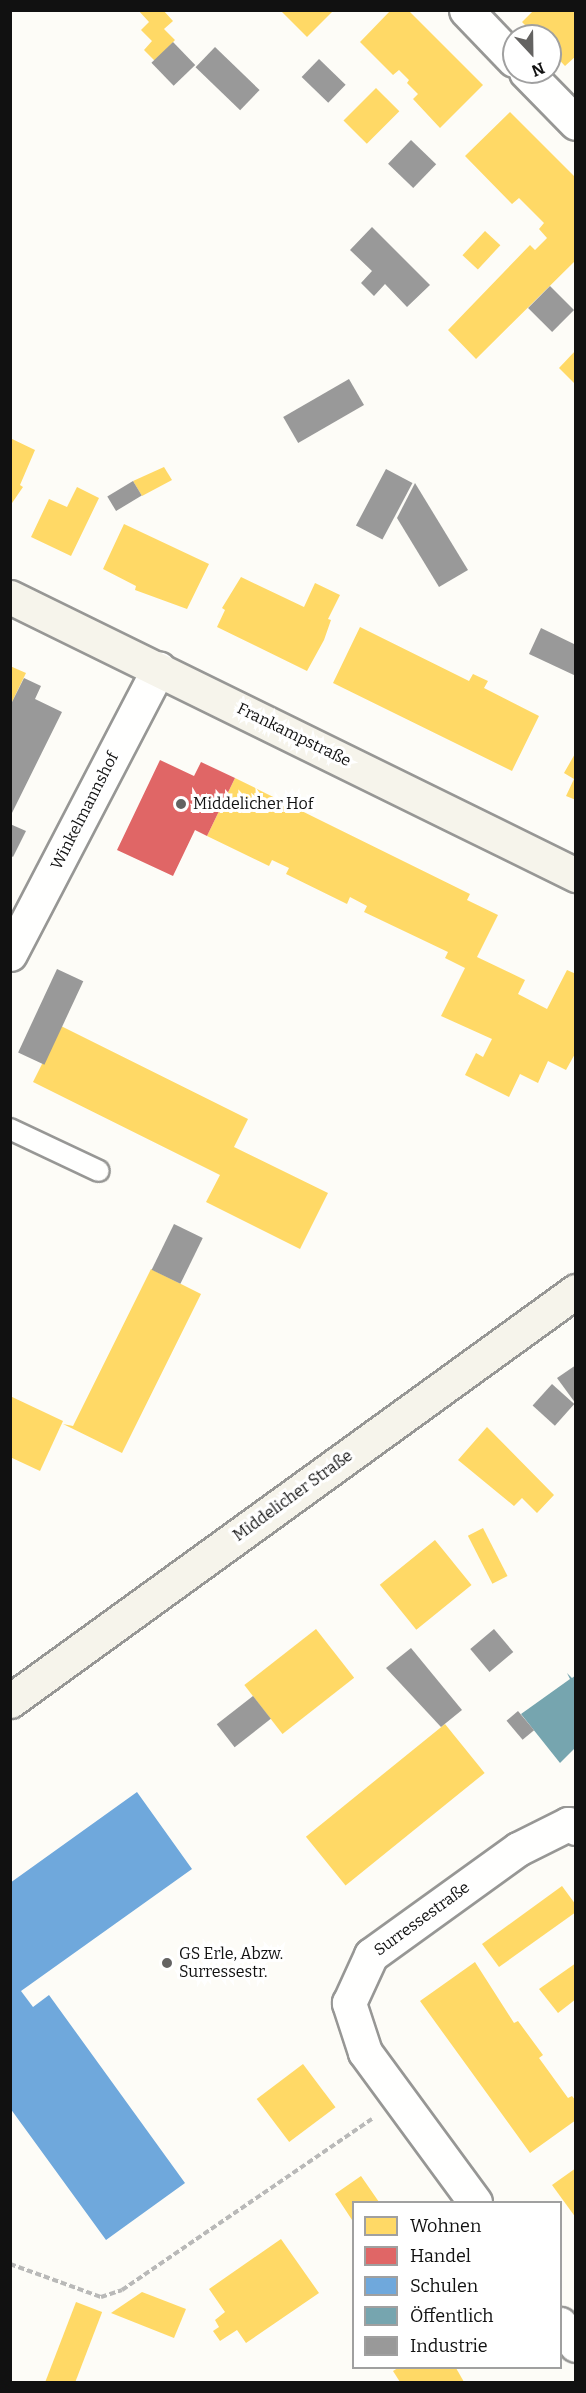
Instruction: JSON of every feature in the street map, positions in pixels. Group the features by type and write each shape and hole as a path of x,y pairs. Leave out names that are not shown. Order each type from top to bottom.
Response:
{"street":[{"path":"466,10 502,48"},
{"path":"538,84 576,123"},
{"name":"Frankampstraße","path":"10,597 159,668 576,875"},
{"name":"Winkelmannshof","path":"10,954 159,668"},
{"name":"Middelicher Straße","path":"10,1701 576,1291"},
{"name":"Surressestraße","path":"474,2201 402,2098 365,2052 349,2003 371,1955 518,1849 572,1826"},
{"path":"562,2325 576,2345"}],"lane":[{"path":"10,1129 99,1172"}],"path":[{"path":"10,2264 101,2297 122,2290 402,2098"}],"building: Wohnen":[{"path":"138,10 163,10 173,21 164,29 175,40 155,61 144,50 152,41 141,30 149,22"},
{"path":"280,10 334,10 307,37"},
{"path":"391,10 408,10 483,85 440,128 413,99 418,94 407,83 409,80 399,70 393,75 360,42"},
{"path":"534,10 576,10 576,56 565,66 562,63 562,24 524,24 522,22"},
{"path":"376,88 399,111 367,144 343,121"},
{"path":"510,112 576,178 576,260 476,359 448,330 530,245 535,250 547,238 539,229 544,223 519,198 512,204 465,156"},
{"path":"485,231 500,245 478,269 462,255"},
{"path":"576,350 576,385 559,368"},
{"path":"10,438 35,450 20,485 23,487 10,506"},
{"path":"164,467 172,480 142,496 133,481"},
{"path":"77,487 99,498 71,556 31,537 49,499 67,507"},
{"path":"124,524 209,564 187,609 135,590 136,586 103,569"},
{"path":"241,577 304,607 315,583 340,595 328,619 331,620 324,640 307,671 217,627 225,610 222,608"},
{"path":"360,627 469,681 473,674 488,681 484,688 539,716 512,771 333,683"},
{"path":"10,666 26,673 10,706"},
{"path":"576,752 576,800 566,796 574,779 564,773"},
{"path":"235,778 470,894 467,900 498,915 477,957 525,980 518,994 547,1009 567,970 576,974 576,1052 566,1070 548,1061 538,1083 520,1074 509,1097 465,1075 476,1053 483,1057 492,1039 441,1016 465,968 445,958 448,952 364,912 367,906 350,897 347,904 286,874 289,868 272,860 269,866 207,836"},
{"path":"61,1026 248,1119 234,1147 328,1193 300,1249 206,1202 220,1175 33,1082"},
{"path":"151,1269 201,1294 122,1453 63,1424 73,1426"},
{"path":"10,1396 63,1421 40,1471 10,1457"},
{"path":"487,1427 554,1495 537,1513 522,1498 514,1506 458,1460"},
{"path":"483,1528 508,1576 492,1584 468,1536"},
{"path":"435,1540 472,1585 416,1630 380,1585"},
{"path":"316,1629 354,1678 282,1734 244,1685"},
{"path":"445,1724 485,1773 346,1886 306,1837"},
{"path":"562,1886 576,1905 576,1912 499,1967 482,1944"},
{"path":"475,1962 514,2023 518,2021 543,2055 539,2058 568,2098 572,2096 576,2101 576,2120 530,2153 420,2001"},
{"path":"576,1963 576,1999 558,2013 539,1989"},
{"path":"303,2064 335,2107 289,2142 257,2099"},
{"path":"576,2168 576,2218 552,2185"},
{"path":"361,2176 378,2201 352,2201 352,2220 335,2194"},
{"path":"281,2239 319,2293 246,2343 237,2330 220,2341 213,2331 219,2327 215,2320 225,2312 209,2289"},
{"path":"142,2292 186,2309 174,2338 111,2313"},
{"path":"76,2302 102,2312 75,2382 46,2381"},
{"path":"396,2369 457,2369 464,2382 400,2382 393,2371"}],"building: Handel":[{"name":"Middelicher Hof","path":"160,760 194,776 201,762 235,778 207,836 195,830 173,876 117,850"}],"building: Schulen":[{"path":"137,1792 192,1869 21,1991 33,2007 49,1995 185,2183 106,2240 10,2108 10,1883"}],"building: Öffentlich":[{"path":"567,1673 572,1678 576,1675 576,1747 560,1763 521,1714 570,1679"}],"building: Industrie":[{"path":"173,42 195,65 174,86 151,63"},
{"path":"215,47 260,90 240,110 196,67"},
{"path":"319,59 346,85 328,103 302,77"},
{"path":"411,140 436,164 413,188 388,164"},
{"path":"372,227 430,285 407,307 385,284 374,296 361,283 372,271 350,250"},
{"path":"550,286 574,310 552,332 528,308"},
{"path":"349,379 364,405 298,443 283,417"},
{"path":"386,469 412,483 382,540 356,526"},
{"path":"133,481 142,496 116,511 107,496"},
{"path":"415,483 468,570 439,587 397,518"},
{"path":"541,628 576,645 576,676 529,654"},
{"path":"24,678 41,686 35,699 62,712 10,817 10,706"},
{"path":"10,824 26,831 13,857 10,855"},
{"path":"57,969 83,981 44,1065 18,1052"},
{"path":"174,1224 203,1238 180,1284 152,1270"},
{"path":"576,1365 576,1404 557,1378"},
{"path":"552,1384 574,1404 555,1426 533,1406"},
{"path":"494,1629 513,1652 490,1672 470,1649"},
{"path":"411,1648 462,1710 441,1727 386,1668"},
{"path":"253,1696 271,1719 235,1747 217,1724"},
{"path":"518,1711 534,1730 523,1740 507,1721"}],"place":[{"name":"Middelicher Hof","path":"181,804"},
{"name":"GS Erle, Abzw. Surressestr.","path":"167,1963"}]}
